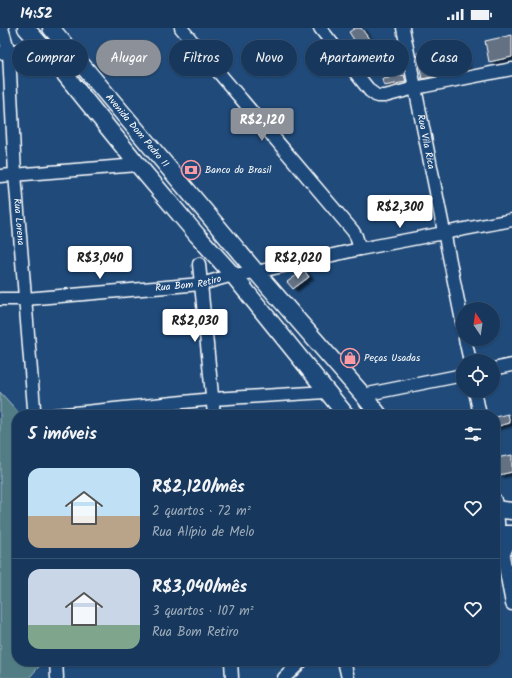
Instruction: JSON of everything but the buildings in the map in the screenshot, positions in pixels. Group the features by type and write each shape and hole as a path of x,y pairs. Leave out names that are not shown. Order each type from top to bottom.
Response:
{"main road":[{"path":"26,28 37,40"},
{"name":"Avenida Dom Pedro II","path":"51,28 256,272 375,410"},
{"path":"66,76 138,165 232,275 342,410"},
{"path":"502,553 506,544 504,535"}],"street":[{"name":"Rua Lorena","path":"2,28 34,410"},
{"path":"181,28 353,231 360,249"},
{"path":"320,28 370,91 377,96 385,96 415,88 512,69"},
{"name":"Rua Vila Rica","path":"403,28 458,302"},
{"path":"0,176 138,165"},
{"name":"Rua Bom Retiro","path":"0,299 201,284 232,275 256,272 360,249 512,220"},
{"path":"199,264 214,410"},
{"path":"500,368 512,366"},
{"path":"363,395 456,376"},
{"path":"104,410 213,399 326,392"},
{"path":"476,398 479,410"},
{"path":"500,507 504,535"},
{"path":"502,553 512,604"},
{"path":"56,666 57,678"},
{"path":"231,666 232,678"},
{"path":"284,678 297,666"},
{"path":"345,666 348,678"}],"green space":[{"path":"0,392 16,410 12,410 12,666 40,666 29,678 0,678"}],"place":[{"name":"Banco do Brasil","path":"191,170"},
{"name":"Peças Usadas","path":"350,358"}]}
